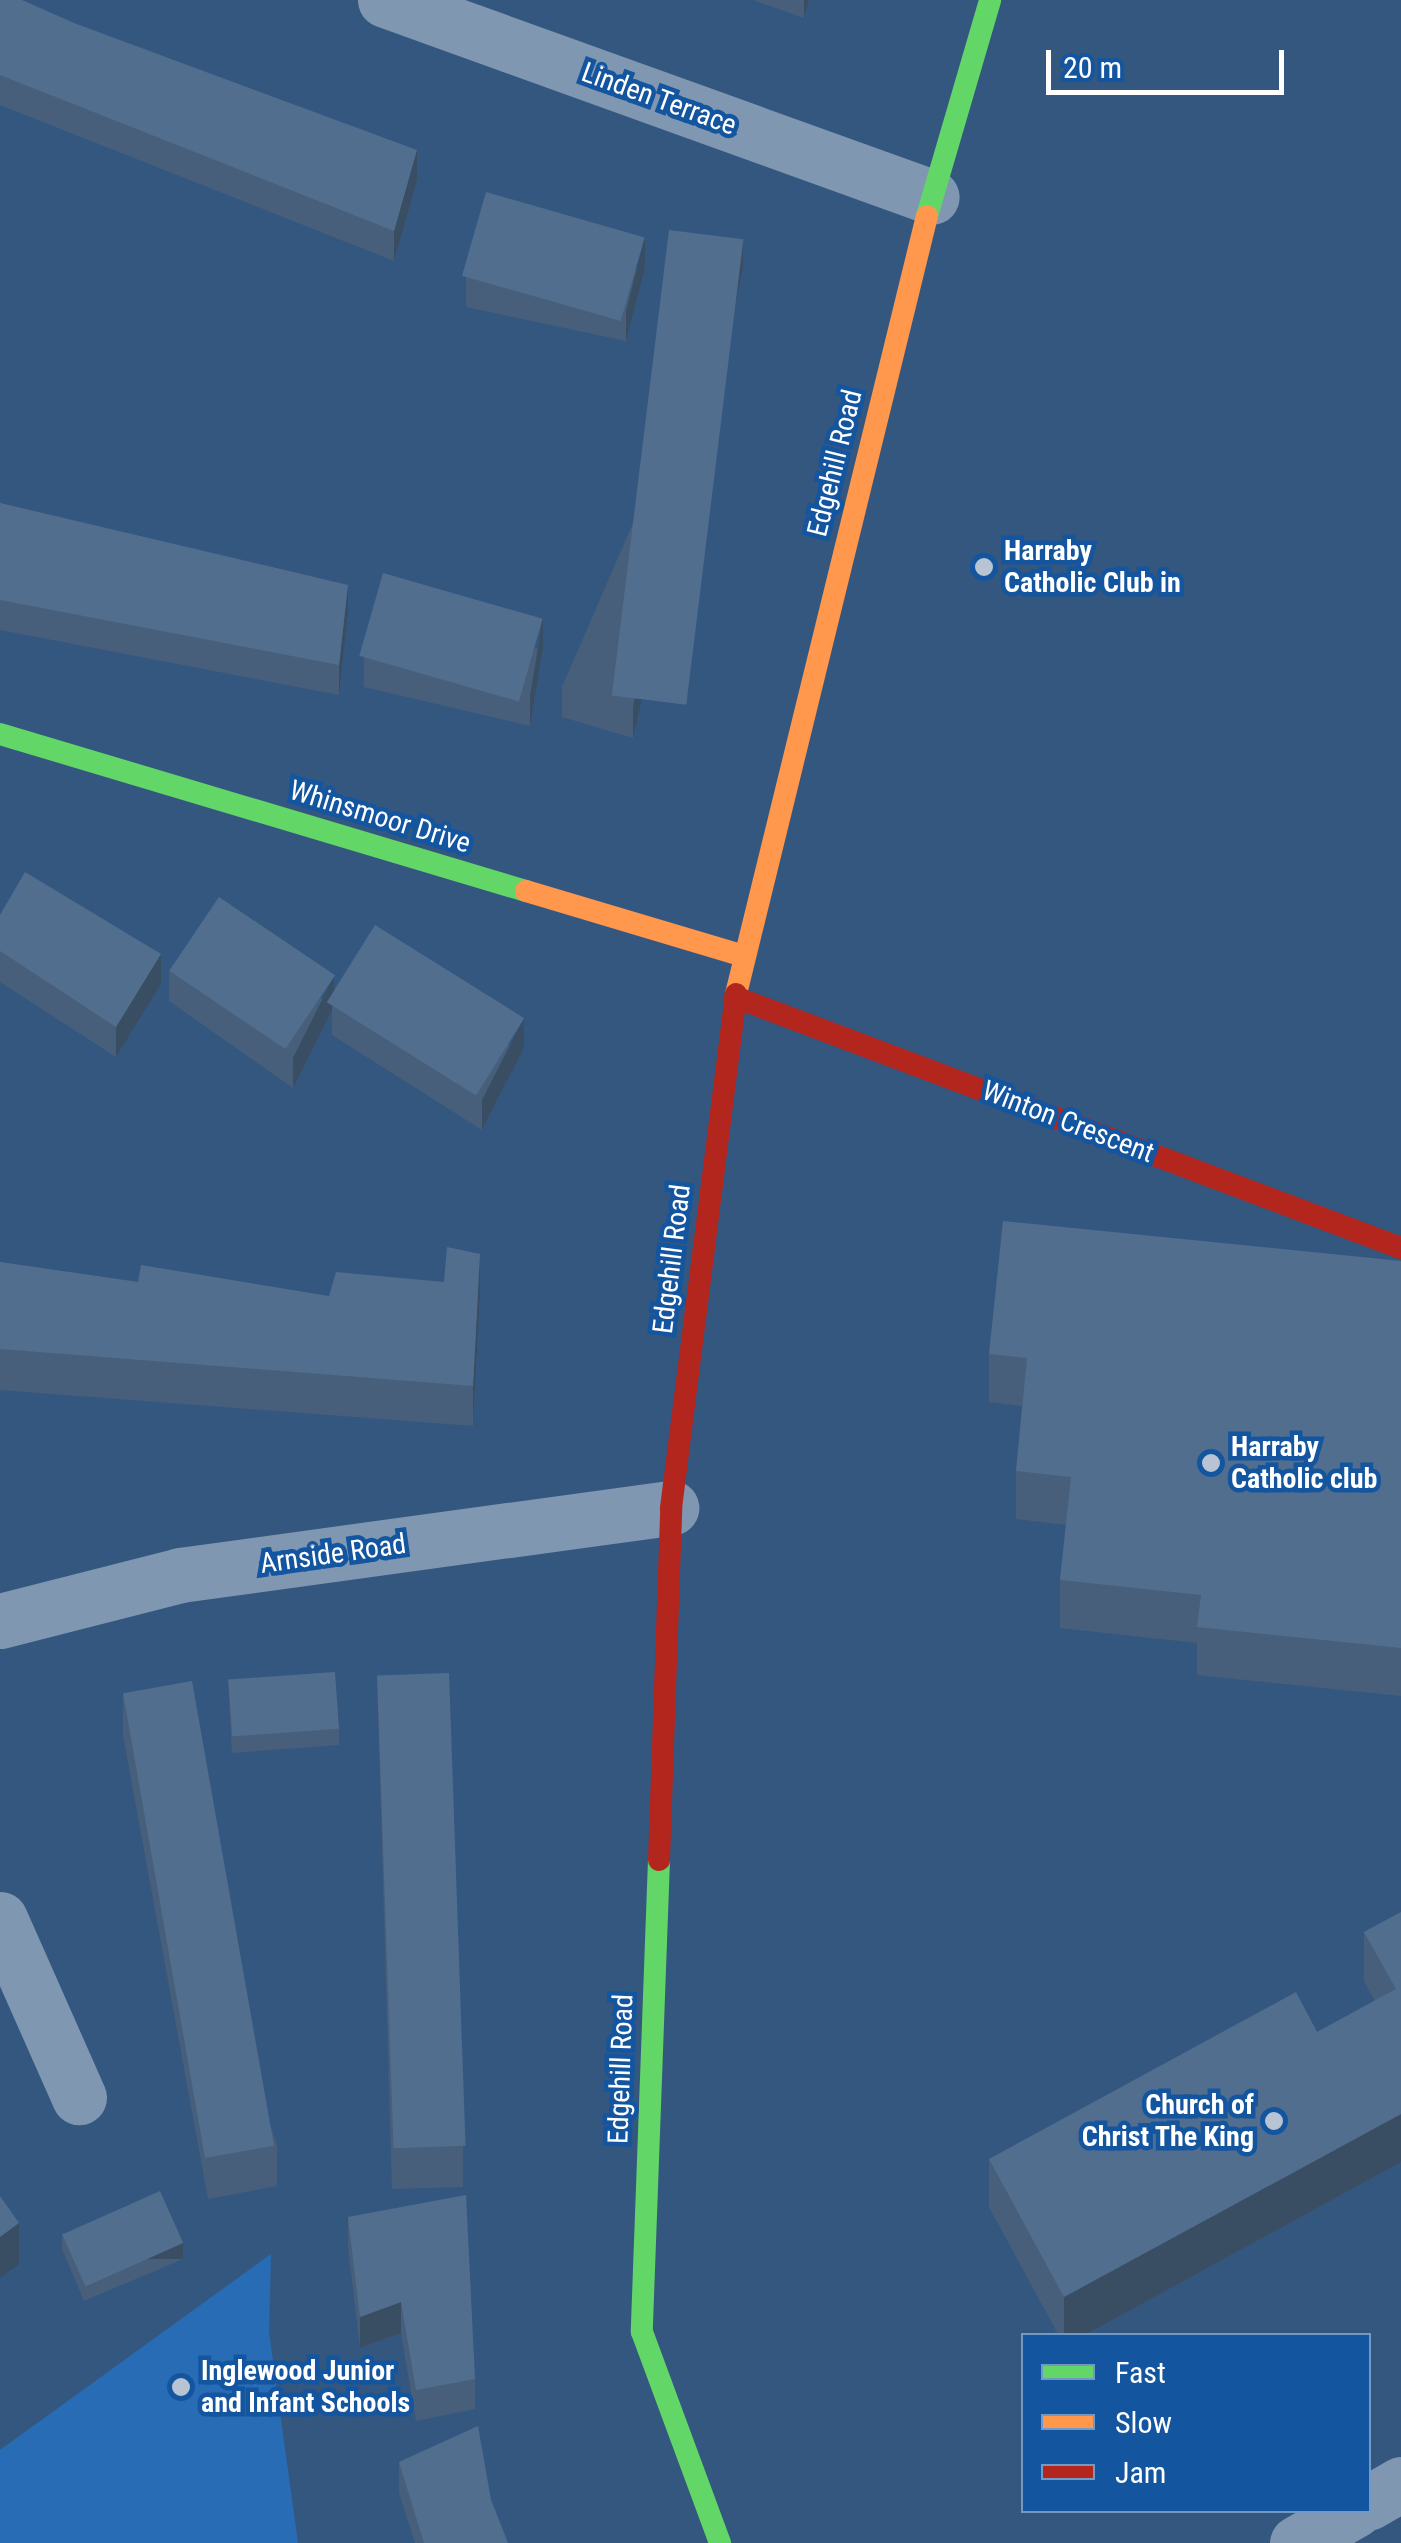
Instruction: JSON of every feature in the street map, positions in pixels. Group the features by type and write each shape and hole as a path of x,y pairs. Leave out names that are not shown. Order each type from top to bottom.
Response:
{"street":[{"name":"Linden Terrace","path":"385,0 932,197"},
{"name":"Edgehill Road","path":"720,2543 642,2332 671,1508 735,997 932,197 990,0"},
{"name":"Whinsmoor Drive","path":"0,734 744,956"},
{"name":"Winton Crescent","path":"735,997 1401,1248"},
{"name":"Arnside Road","path":"0,1621 180,1575 671,1508"},
{"path":"0,1919 79,2096"},
{"path":"1371,2500 1401,2484"},
{"path":"1298,2543 1349,2513"}],"shaded area":[{"name":"Inglewood Junior and Infant Schools","path":"271,2254 269,2332 298,2543 0,2543 0,2450"}],"building":[{"path":"0,0 22,0 74,23 417,150 394,231 0,75"},
{"path":"486,192 645,237 621,321 462,276"},
{"path":"669,230 743,239 686,705 612,696"},
{"path":"0,503 348,585 339,665 0,600"},
{"path":"383,573 543,619 519,701 359,656"},
{"path":"25,872 161,954 116,1027 0,951 0,915"},
{"path":"219,897 335,975 285,1049 169,971"},
{"path":"375,925 524,1018 476,1095 327,1002"},
{"name":"Harraby Catholic club","path":"1003,1221 1401,1261 1401,1648 1197,1627 1201,1595 1060,1580 1071,1477 1016,1471 1027,1358 989,1354"},
{"path":"447,1247 480,1254 473,1386 0,1349 0,1262 138,1282 141,1265 329,1296 336,1272 444,1282"},
{"path":"335,1672 339,1729 232,1736 228,1679"},
{"path":"449,1673 466,2146 394,2148 377,1676"},
{"path":"192,1681 274,2146 205,2158 123,1693"},
{"name":"Church of Christ The King","path":"1401,1912 1401,2114 1064,2297 989,2159 1296,1992 1317,2032 1396,1989 1364,1932"},
{"path":"160,2191 183,2243 85,2287 62,2235"},
{"path":"466,2195 475,2379 416,2390 401,2302 360,2317 348,2217"},
{"path":"0,2196 19,2223 0,2237"},
{"path":"478,2426 491,2500 508,2543 424,2543 399,2462"}],"traffic: fast":[{"path":"927,216 990,0"},
{"path":"0,734 526,891"},
{"path":"659,1860 642,2332 720,2543"}],"traffic: slow":[{"path":"736,994 927,216"},
{"path":"526,891 744,956"}],"traffic: jam":[{"path":"659,1860 671,1508 736,994"},
{"path":"735,997 1401,1248"}],"place":[{"name":"Harraby Catholic Club in","path":"984,567"},
{"name":"Harraby Catholic club","path":"1211,1463"},
{"name":"Church of Christ The King","path":"1274,2121"},
{"name":"Inglewood Junior and Infant Schools","path":"181,2387"}]}
